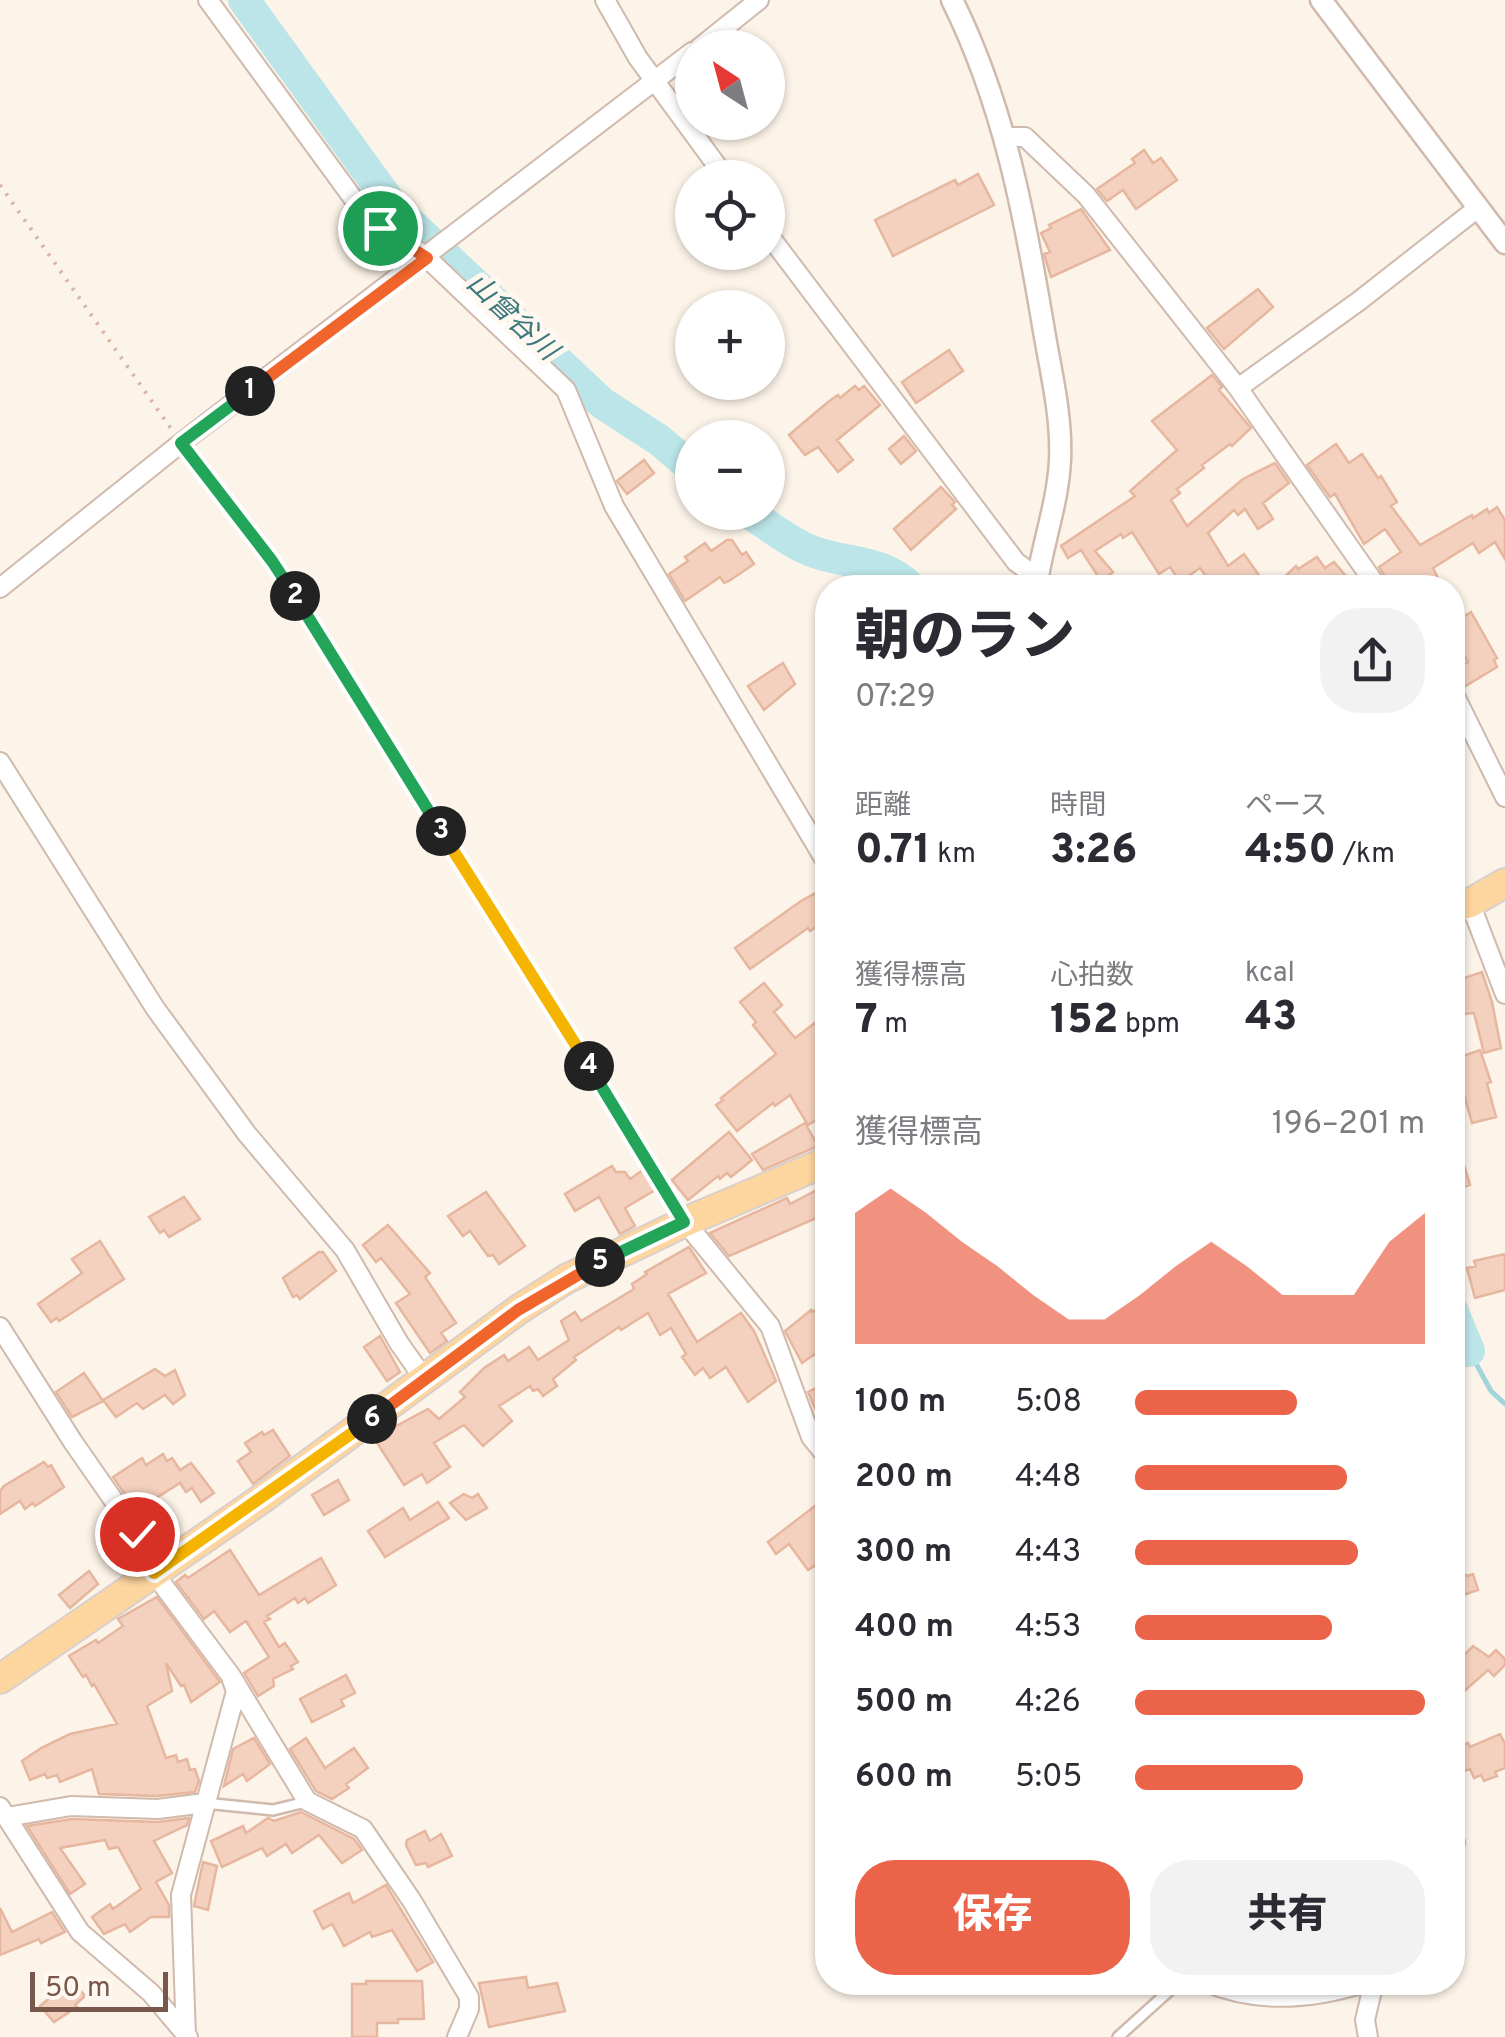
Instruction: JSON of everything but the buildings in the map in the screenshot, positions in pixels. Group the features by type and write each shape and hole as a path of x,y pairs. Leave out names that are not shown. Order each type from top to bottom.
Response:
{"main road":[{"path":"1465,904 1505,883"},
{"path":"0,1679 566,1279 815,1166"}],"street":[{"path":"208,0 358,205 380,228 434,252 566,390 614,506 815,843"},
{"path":"605,0 655,82 713,160"},
{"path":"722,30 759,0"},
{"path":"952,0 986,78 1006,137 1060,424 1056,494 1039,575"},
{"path":"1321,0 1505,243"},
{"path":"0,588 181,443 675,66"},
{"path":"1006,137 1025,137 1086,195 1238,388 1369,575"},
{"path":"1238,388 1359,301 1478,207"},
{"path":"785,256 1029,575"},
{"path":"1465,716 1505,797"},
{"path":"0,762 155,1008 247,1134 345,1250 425,1380"},
{"path":"1465,914 1505,994"},
{"path":"684,1222 770,1326 815,1442"},
{"path":"0,1327 137,1534 154,1573 231,1676 307,1801 363,1830 412,1901 469,1998 469,2010 457,2037"},
{"path":"186,2037 181,1895 236,1691 231,1676"},
{"path":"186,2037 151,1993 80,1932 4,1812 70,1806 158,1809 205,1803"},
{"path":"1259,1995 1328,1995"},
{"path":"1368,2037 1365,2020 1369,1995"}],"lane":[{"path":"205,1803 273,1810 307,1801"},
{"path":"1118,2037 1165,1995"}],"path":[{"path":"0,185 181,443 284,576 684,1222"}],"waterway":[{"name":"山曾谷川","path":"244,0 395,209 602,403 675,454"},
{"name":"山曾谷川","path":"775,530 822,555 894,575"},
{"name":"山曾谷川","path":"1465,1341 1469,1351"},
{"path":"1469,1351 1491,1391 1505,1404"}],"route":[{"path":"137,1534 154,1573 518,1310 566,1279 684,1222 284,576 181,443 427,258 380,228"}]}
